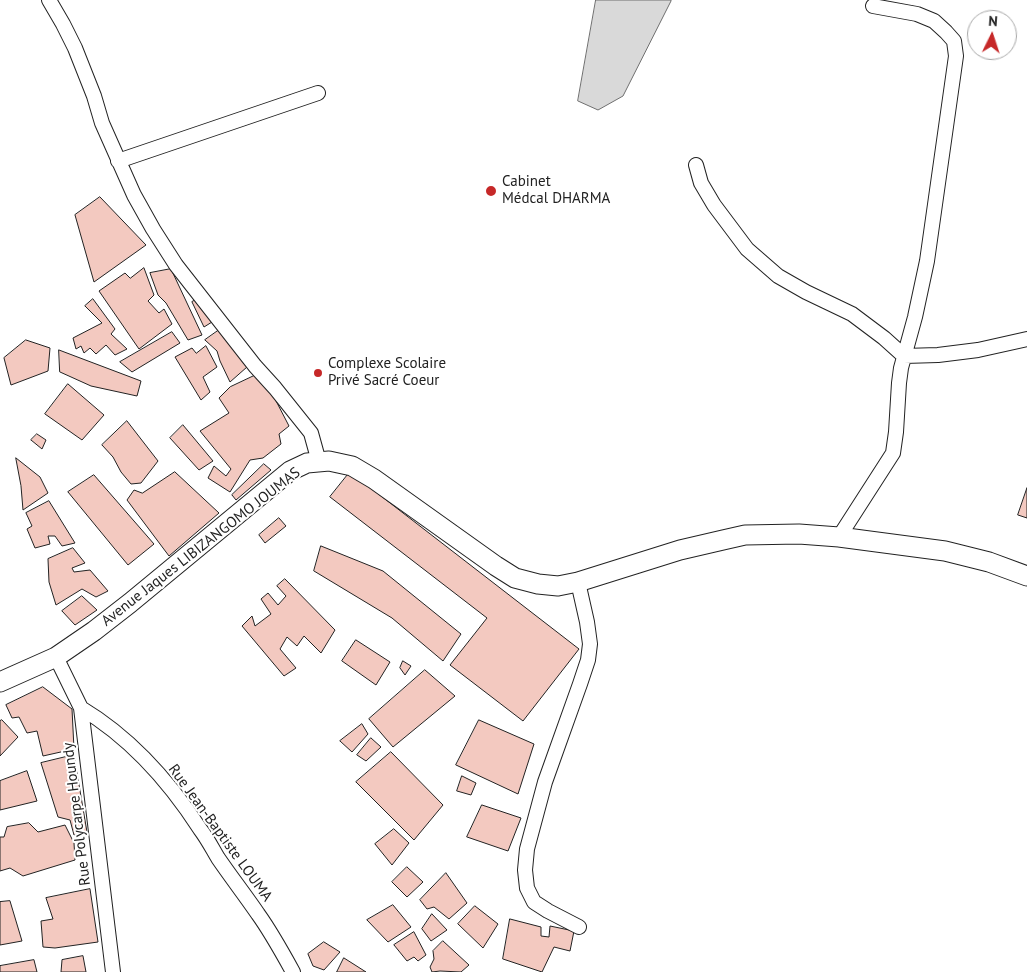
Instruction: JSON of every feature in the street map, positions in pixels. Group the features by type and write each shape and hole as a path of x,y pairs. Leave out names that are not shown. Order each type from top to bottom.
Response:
{"main road":[{"name":"Avenue Jaques LIBIZANGOMO JOUMAS","path":"0,682 56,658 94,631 290,472 307,463 329,461 352,466 374,479 496,566 515,578 538,584 558,586 578,582 680,550 745,535 800,534 839,537 953,553 989,562 1027,576"}],"street":[{"path":"49,0 75,48 118,161 153,229 176,265 255,366 311,433 318,462"},
{"path":"839,537 893,453 899,383 926,261 956,56 954,41 934,21 917,14 873,6"},
{"path":"118,161 318,93"},
{"path":"696,165 700,183 747,249 778,276 852,314 904,356 938,355 978,350 1027,340"},
{"path":"578,582 590,644 588,660 545,782 527,849 525,870 527,888 534,902 579,928"},
{"name":"Rue Polycarpe Houndy","path":"56,658 81,708 113,972"},
{"name":"Rue Jean-Baptiste LOUMA","path":"81,708 124,738 175,793 259,915 293,972"}],"shaded area":[{"path":"596,0 671,0 623,96 598,110 578,101"}],"building":[{"path":"100,197 146,245 94,282 75,215"},
{"path":"144,268 154,295 148,301 159,313 164,309 172,324 139,349 99,291 125,273 130,278"},
{"path":"171,269 202,335 188,340 166,303 158,295 150,273"},
{"path":"199,298 212,322 204,327 192,302"},
{"path":"93,299 115,329 111,334 127,349 115,355 106,345 96,354 90,348 84,353 81,346 76,349 73,338 102,323 85,306"},
{"path":"222,328 247,367 230,382 217,351 205,340"},
{"path":"172,332 180,343 132,372 120,362"},
{"path":"26,340 50,348 48,371 11,385 4,358"},
{"path":"206,346 217,367 203,377 210,392 201,400 175,357 192,348 196,353"},
{"path":"59,350 141,381 137,396 91,386 60,372"},
{"path":"256,375 274,397 289,426 279,434 281,444 263,458 250,460 230,492 208,478 214,466 226,476 231,469 200,431 229,413 219,398 230,387"},
{"path":"68,384 104,415 82,440 45,414"},
{"path":"127,421 158,461 141,483 131,484 121,472 113,457 102,445"},
{"path":"183,425 213,461 199,470 170,438"},
{"path":"37,434 46,440 42,449 31,440"},
{"path":"16,458 40,477 48,493 23,510 21,486"},
{"path":"264,464 271,470 236,500 232,495"},
{"path":"175,472 219,513 169,556 127,500 134,490 142,493"},
{"path":"350,472 579,649 523,721 450,665 487,618 330,497"},
{"path":"94,475 154,544 128,565 68,492"},
{"path":"1027,488 1027,518 1018,515"},
{"path":"49,501 75,543 62,546 55,536 48,536 50,544 35,548 27,529 32,526 26,513"},
{"path":"279,518 286,526 265,543 259,535"},
{"path":"321,546 383,571 461,634 443,661 392,618 314,571"},
{"path":"73,548 85,563 72,568 74,572 90,570 108,591 96,597 82,589 56,605 49,582 48,559"},
{"path":"285,579 335,630 321,653 304,636 297,646 287,637 280,649 296,668 284,676 242,626 252,616 255,626 271,614 261,599 268,593 278,605 286,596 277,586"},
{"path":"82,596 97,610 75,625 62,611"},
{"path":"356,640 390,662 376,685 342,661"},
{"path":"403,661 411,666 405,675 400,668"},
{"path":"425,670 455,696 393,747 369,719"},
{"path":"43,687 72,709 74,749 43,756 37,731 27,733 19,717 12,718 6,705"},
{"path":"2,720 18,737 0,756 0,721"},
{"path":"479,720 534,744 518,794 456,765"},
{"path":"362,724 368,734 352,752 340,741"},
{"path":"371,738 381,747 366,761 357,755"},
{"path":"391,752 443,805 414,840 356,782"},
{"path":"74,755 87,832 74,835 70,820 58,817 41,763"},
{"path":"27,771 37,801 0,810 0,781"},
{"path":"462,776 476,783 471,795 457,791"},
{"path":"482,805 521,818 508,851 467,837"},
{"path":"29,823 38,832 65,825 74,843 75,860 23,876 10,868 0,871 0,837 4,837 7,827"},
{"path":"394,829 409,843 392,865 375,844"},
{"path":"407,867 423,882 407,897 392,882"},
{"path":"446,873 467,903 449,919 434,907 427,909 420,900"},
{"path":"90,889 98,942 55,948 43,947 41,921 53,919 46,898"},
{"path":"10,901 22,941 0,945 0,902"},
{"path":"393,905 411,927 388,942 367,920"},
{"path":"475,906 498,924 483,948 458,924"},
{"path":"432,914 447,930 431,941 422,929"},
{"path":"510,919 541,927 541,936 549,937 550,926 574,931 570,951 554,947 542,972 503,959"},
{"path":"414,932 426,955 418,961 414,957 407,961 394,945"},
{"path":"443,941 469,965 461,972 432,972 430,967 434,959 433,951"},
{"path":"324,942 340,952 324,970 313,966 308,954"},
{"path":"83,956 86,972 61,972 62,960"},
{"path":"344,958 366,972 337,972"},
{"path":"34,960 37,972 0,972 0,966"}],"place":[{"name":"Cabinet Médcal DHARMA","path":"491,191"},
{"name":"Complexe Scolaire Privé Sacré Coeur","path":"318,373"}]}
